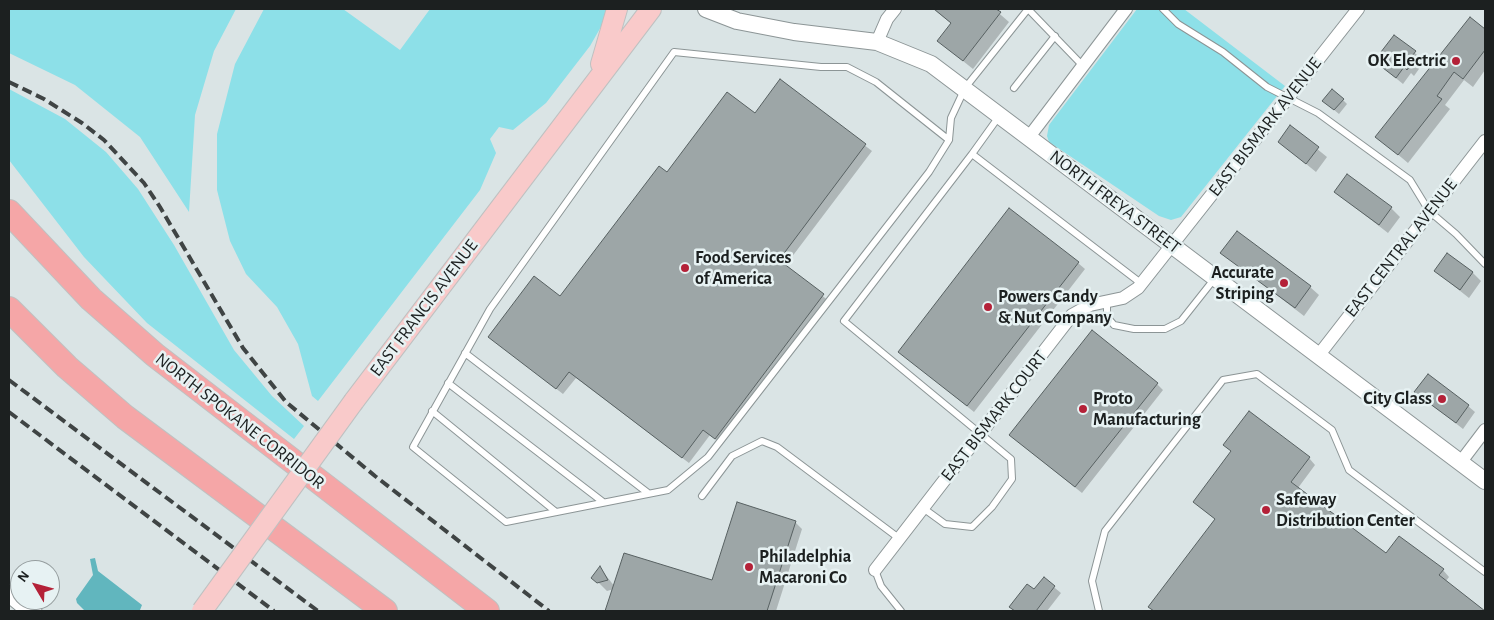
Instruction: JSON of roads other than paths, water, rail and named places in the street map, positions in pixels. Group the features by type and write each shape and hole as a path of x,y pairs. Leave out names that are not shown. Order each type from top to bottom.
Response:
{"highway":[{"path":"9,192 91,299"},
{"name":"NORTH SPOKANE CORRIDOR","path":"9,212 91,299 179,374 487,611"},
{"path":"9,309 67,366 125,417 385,611"}],"main road":[{"path":"593,84 611,37 617,9"},
{"name":"EAST FRANCIS AVENUE","path":"202,611 354,401 651,9"},
{"path":"9,592 32,611"}],"street":[{"name":"NORTH FREYA STREET","path":"706,9 738,21 794,32 876,42 931,64 1485,481"},
{"path":"876,42 887,19 895,9"},
{"path":"1029,137 1126,9"},
{"name":"EAST BISMARK AVENUE","path":"1171,246 1358,9"},
{"name":"EAST CENTRAL AVENUE","path":"1318,356 1485,141"},
{"name":"EAST BISMARK COURT","path":"875,570 1072,315 1090,305 1123,298 1142,284 1171,246"},
{"path":"1460,463 1484,433"}],"lane":[{"path":"949,140 876,82 847,68 674,52 490,309 413,447 506,522 668,490 708,457 929,172 949,140 951,118 965,88 1028,9 1083,66"},
{"path":"1163,9 1178,24 1222,52 1268,87 1318,113 1410,180 1429,211 1456,234 1485,264"},
{"path":"1014,88 1054,36"},
{"path":"923,508 945,524 972,527 992,507 1012,479 1011,459 844,321 1000,115"},
{"path":"972,154 1142,284"},
{"path":"1108,302 1107,317 1114,325 1134,329 1165,329 1181,321 1214,278"},
{"path":"465,353 648,493"},
{"path":"1099,611 1092,581 1105,531 1223,380 1257,374 1332,430 1349,470 1485,572"},
{"path":"448,383 603,502"},
{"path":"432,411 556,512"},
{"path":"702,496 732,456 762,440 777,447 900,539"},
{"path":"875,570 881,586 901,611"}],"railway":[{"path":"9,82 44,99 82,123 104,140 144,183 243,348 286,402 375,476 549,611"},
{"path":"9,380 318,611"},
{"path":"9,412 274,611"}],"place":[{"name":"OK Electric","path":"1456,61"},
{"name":"Food Services of America","path":"685,268"},
{"name":"Accurate Striping","path":"1284,283"},
{"name":"Powers Candy & Nut Company","path":"988,307"},
{"name":"City Glass","path":"1442,399"},
{"name":"Proto Manufacturing","path":"1083,409"},
{"name":"Safeway Distribution Center","path":"1266,510"},
{"name":"Philadelphia Macaroni Co","path":"749,567"}]}
